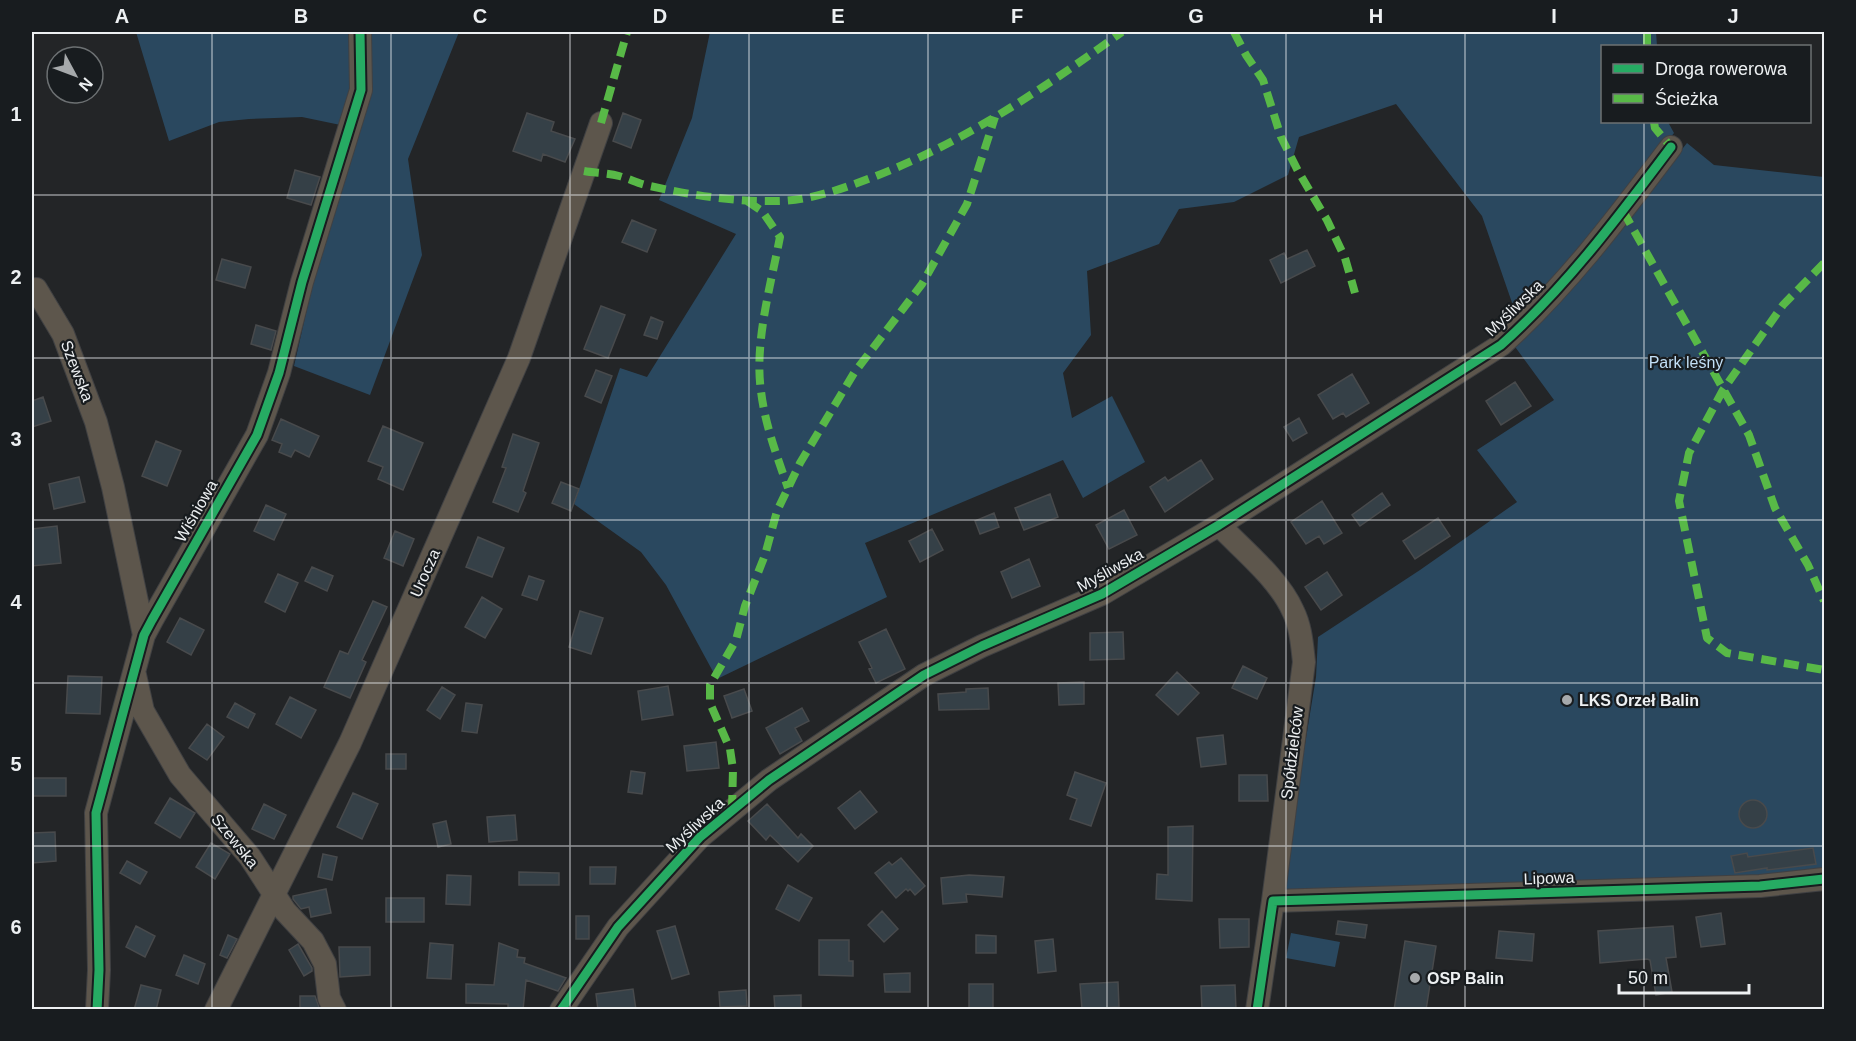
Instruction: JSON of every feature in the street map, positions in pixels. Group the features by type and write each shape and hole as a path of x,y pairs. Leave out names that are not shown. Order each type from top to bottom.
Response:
{"street":[{"name":"Wiśniowa","path":"97,1010 99,970 96,813 134,671 144,635 257,435 279,373 302,282 361,90 360,32"},
{"name":"Urocza","path":"216,1010 351,743 519,358 601,123"},
{"name":"Myśliwska","path":"561,1010 625,919 700,837 769,780 924,675 982,646 1101,594 1219,525 1501,345 1540,308 1616,220 1671,147"},
{"name":"Szewska","path":"36,289 63,334 96,422 113,487 144,635"},
{"name":"Spółdzielców","path":"1219,525 1282,592 1294,611 1301,635 1304,662 1257,1010"},
{"name":"Szewska","path":"134,671 143,711 180,775 250,857 285,911 313,941 325,964 329,998 335,1010"},
{"name":"Lipowa","path":"1273,902 1760,886 1824,879"}],"green space":[{"path":"136,32 459,32 408,159 422,255 370,395 294,366 314,278 355,128 302,117 249,119 219,122 169,141"},
{"path":"710,32 1656,32 1657,45 1601,45 1601,123 1669,123 1674,133 1588,241 1518,320 1482,216 1396,104 1299,137 1288,175 1234,202 1179,209 1159,244 1087,271 1091,335 1063,373 1072,418 1112,396 1145,462 1083,498 1063,460 865,543 887,597 717,679 666,585 641,552 574,504 620,368 647,377 736,234 659,200 692,118"},
{"name":"Park leśny","path":"1687,143 1714,165 1824,177 1824,868 1718,884 1281,891 1316,677 1318,637 1420,570 1517,502 1477,450 1554,400 1513,344 1600,252"},
{"path":"1291,933 1340,942 1335,967 1286,958"}],"building":[{"path":"527,113 554,122 551,131 575,139 565,162 543,154 541,161 513,151"},
{"path":"623,113 641,120 631,148 613,141"},
{"path":"295,170 320,177 311,205 287,198"},
{"path":"632,220 656,230 647,252 622,242"},
{"path":"1307,250 1315,266 1281,283 1270,260 1284,253 1287,259"},
{"path":"222,259 251,267 245,288 216,280"},
{"path":"601,306 625,315 608,358 584,349"},
{"path":"651,317 663,322 657,339 644,335"},
{"path":"256,325 276,331 271,350 251,344"},
{"path":"596,370 612,376 601,403 585,396"},
{"path":"1352,374 1369,403 1346,417 1343,413 1333,419 1318,395"},
{"path":"1515,382 1531,406 1501,425 1486,401"},
{"path":"43,397 51,421 32,427 32,401"},
{"path":"1299,418 1307,433 1293,441 1284,427"},
{"path":"281,419 319,436 309,457 295,450 291,457 279,452 282,444 272,440"},
{"path":"383,426 423,443 403,490 378,479 383,467 368,461"},
{"path":"513,434 539,443 523,491 526,493 518,512 493,502 506,468 502,467"},
{"path":"156,441 181,451 167,486 142,476"},
{"path":"1201,460 1213,479 1165,512 1150,487 1165,477 1168,481"},
{"path":"79,477 85,502 54,509 49,484"},
{"path":"561,482 579,489 571,511 552,503"},
{"path":"1382,493 1390,505 1360,526 1352,515"},
{"path":"1050,494 1058,517 1024,530 1015,508"},
{"path":"1322,501 1342,533 1324,544 1319,536 1306,544 1291,522"},
{"path":"266,505 286,514 274,540 254,531"},
{"path":"1124,510 1137,535 1109,549 1096,525"},
{"path":"994,513 999,527 980,534 975,521"},
{"path":"1438,518 1450,536 1415,559 1403,541"},
{"path":"57,526 61,563 32,566 32,529"},
{"path":"932,529 943,550 920,562 909,541"},
{"path":"395,531 414,539 403,566 384,558"},
{"path":"478,537 504,548 492,577 466,567"},
{"path":"1029,559 1040,586 1012,598 1001,572"},
{"path":"312,567 333,576 327,591 305,581"},
{"path":"1327,572 1342,595 1321,610 1305,587"},
{"path":"278,574 298,583 285,612 265,602"},
{"path":"529,576 544,581 537,600 522,595"},
{"path":"482,597 502,609 485,638 465,627"},
{"path":"373,601 387,607 362,660 366,662 350,698 324,687 340,651 348,654"},
{"path":"580,611 603,618 591,654 569,647"},
{"path":"180,618 204,630 191,655 167,642"},
{"path":"886,629 905,669 876,683 869,669 872,668 859,642"},
{"path":"1123,632 1124,659 1090,660 1090,633"},
{"path":"1243,666 1267,678 1257,699 1232,688"},
{"path":"1177,672 1199,693 1178,715 1156,695"},
{"path":"68,676 102,677 100,714 66,713"},
{"path":"1084,682 1084,704 1059,705 1058,683"},
{"path":"668,686 673,715 642,720 638,691"},
{"path":"442,687 455,695 440,719 427,710"},
{"path":"988,688 989,709 939,710 938,694"},
{"path":"744,689 752,711 732,718 724,696"},
{"path":"290,697 316,710 301,738 276,724"},
{"path":"235,703 255,714 248,728 227,717"},
{"path":"466,703 482,705 477,733 462,731"},
{"path":"802,708 809,721 795,728 802,741 780,754 766,728"},
{"path":"207,724 224,737 207,760 189,748"},
{"path":"1223,735 1226,764 1201,767 1197,738"},
{"path":"716,742 719,768 687,771 684,746"},
{"path":"386,754 406,754 406,769 386,769"},
{"path":"631,771 645,773 642,794 628,792"},
{"path":"1075,772 1106,783 1091,826 1070,819 1077,799 1067,795"},
{"path":"1239,775 1267,775 1268,801 1239,801"},
{"path":"32,778 66,778 66,796 32,796"},
{"path":"860,791 877,812 855,829 838,808"},
{"path":"353,793 378,804 362,839 337,827"},
{"path":"170,798 195,813 180,838 155,823"},
{"path":"1753,800 1763,804 1767,814 1763,824 1753,828 1743,824 1739,814 1743,804"},
{"path":"264,804 286,815 274,839 252,829"},
{"path":"767,804 798,838 801,834 813,846 798,862 770,835 766,840 748,821"},
{"path":"515,815 517,840 489,842 487,817"},
{"path":"446,821 451,844 438,847 433,824"},
{"path":"1193,826 1192,901 1156,899 1157,874 1168,875 1168,827"},
{"path":"55,832 56,861 32,863 32,833"},
{"path":"211,843 230,854 215,879 196,867"},
{"path":"1813,848 1816,864 1767,870 1767,868 1735,873 1731,856 1747,853 1748,857"},
{"path":"323,854 337,857 332,880 318,877"},
{"path":"901,858 925,886 915,895 910,889 908,891 906,889 896,898 875,873 889,862 892,865"},
{"path":"127,861 147,872 140,884 120,873"},
{"path":"590,867 616,867 615,884 590,884"},
{"path":"519,872 559,873 559,885 519,885"},
{"path":"447,875 471,876 470,905 446,904"},
{"path":"969,875 1004,877 1002,897 966,894 967,902 943,904 941,878"},
{"path":"788,885 812,898 799,921 776,909"},
{"path":"326,889 331,913 311,917 309,907 301,909 293,899 293,896"},
{"path":"386,898 424,898 424,922 386,922"},
{"path":"882,911 898,929 884,942 868,925"},
{"path":"1721,913 1725,944 1701,947 1696,917"},
{"path":"576,916 589,916 589,939 576,939"},
{"path":"1219,919 1249,919 1249,947 1220,948"},
{"path":"1338,921 1367,925 1365,938 1336,934"},
{"path":"136,926 155,936 145,957 126,947"},
{"path":"675,926 689,974 672,979 657,931"},
{"path":"1673,926 1676,957 1666,958 1672,992 1656,995 1650,960 1600,963 1598,931"},
{"path":"1499,931 1534,934 1532,961 1496,958"},
{"path":"228,935 237,939 227,958 220,955"},
{"path":"976,935 996,936 996,953 976,953"},
{"path":"1053,939 1056,971 1038,973 1035,941"},
{"path":"819,940 849,940 849,961 853,961 853,976 819,975"},
{"name":"OSP Balin","path":"1405,941 1436,946 1426,1010 1394,1010"},
{"path":"430,943 453,945 451,979 427,978"},
{"path":"499,943 518,950 517,957 525,958 524,963 566,978 558,991 526,980 523,1010 508,1010 508,1004 466,1003 466,984 494,985"},
{"path":"298,944 312,968 312,971 304,976 289,950"},
{"path":"339,947 370,947 370,975 340,977"},
{"path":"184,955 205,964 198,984 176,975"},
{"path":"910,973 910,992 885,992 884,974"},
{"path":"1118,982 1119,1007 1082,1009 1080,984"},
{"path":"969,984 993,984 993,1010 969,1010"},
{"path":"141,985 161,990 156,1010 134,1010"},
{"path":"1235,985 1236,1010 1202,1010 1201,986"},
{"path":"633,989 636,1010 598,1010 596,994"},
{"path":"746,990 747,1006 720,1007 719,992"},
{"path":"801,995 801,1010 775,1010 774,996"},
{"path":"300,996 315,996 320,1010 300,1010"}],"marked path":[{"path":"601,123 627,32"},
{"path":"584,171 615,175 665,189 728,199 788,201 823,194 902,165 968,133 1031,95 1122,32"},
{"path":"1234,32 1263,80 1281,137 1327,220 1345,258 1355,293"},
{"path":"1647,32 1647,45"},
{"path":"732,810 733,769 730,749 710,703 710,685 736,640 745,606 765,555 777,511 800,463 854,373 922,284 967,204 995,117"},
{"path":"1654,123 1655,128 1671,147"},
{"path":"747,201 762,211 780,237 764,314 759,373 765,416 788,488"},
{"path":"1623,211 1749,435 1775,508 1808,565 1824,601"},
{"path":"1824,263 1783,305 1723,390 1689,453 1679,501 1707,638 1727,653 1824,670"}],"cycle path":[{"path":"97,1010 99,970 96,813 144,635 257,435 279,373 302,282 361,90 360,32"},
{"path":"561,1010 618,927 700,837 769,780 924,675 982,646 1102,594 1219,525 1501,345 1570,275 1671,147"},
{"path":"1257,1010 1273,901 1760,886 1824,879"}],"place":[{"name":"LKS Orzeł Balin","path":"1567,700"},
{"name":"OSP Balin","path":"1415,978"}]}
